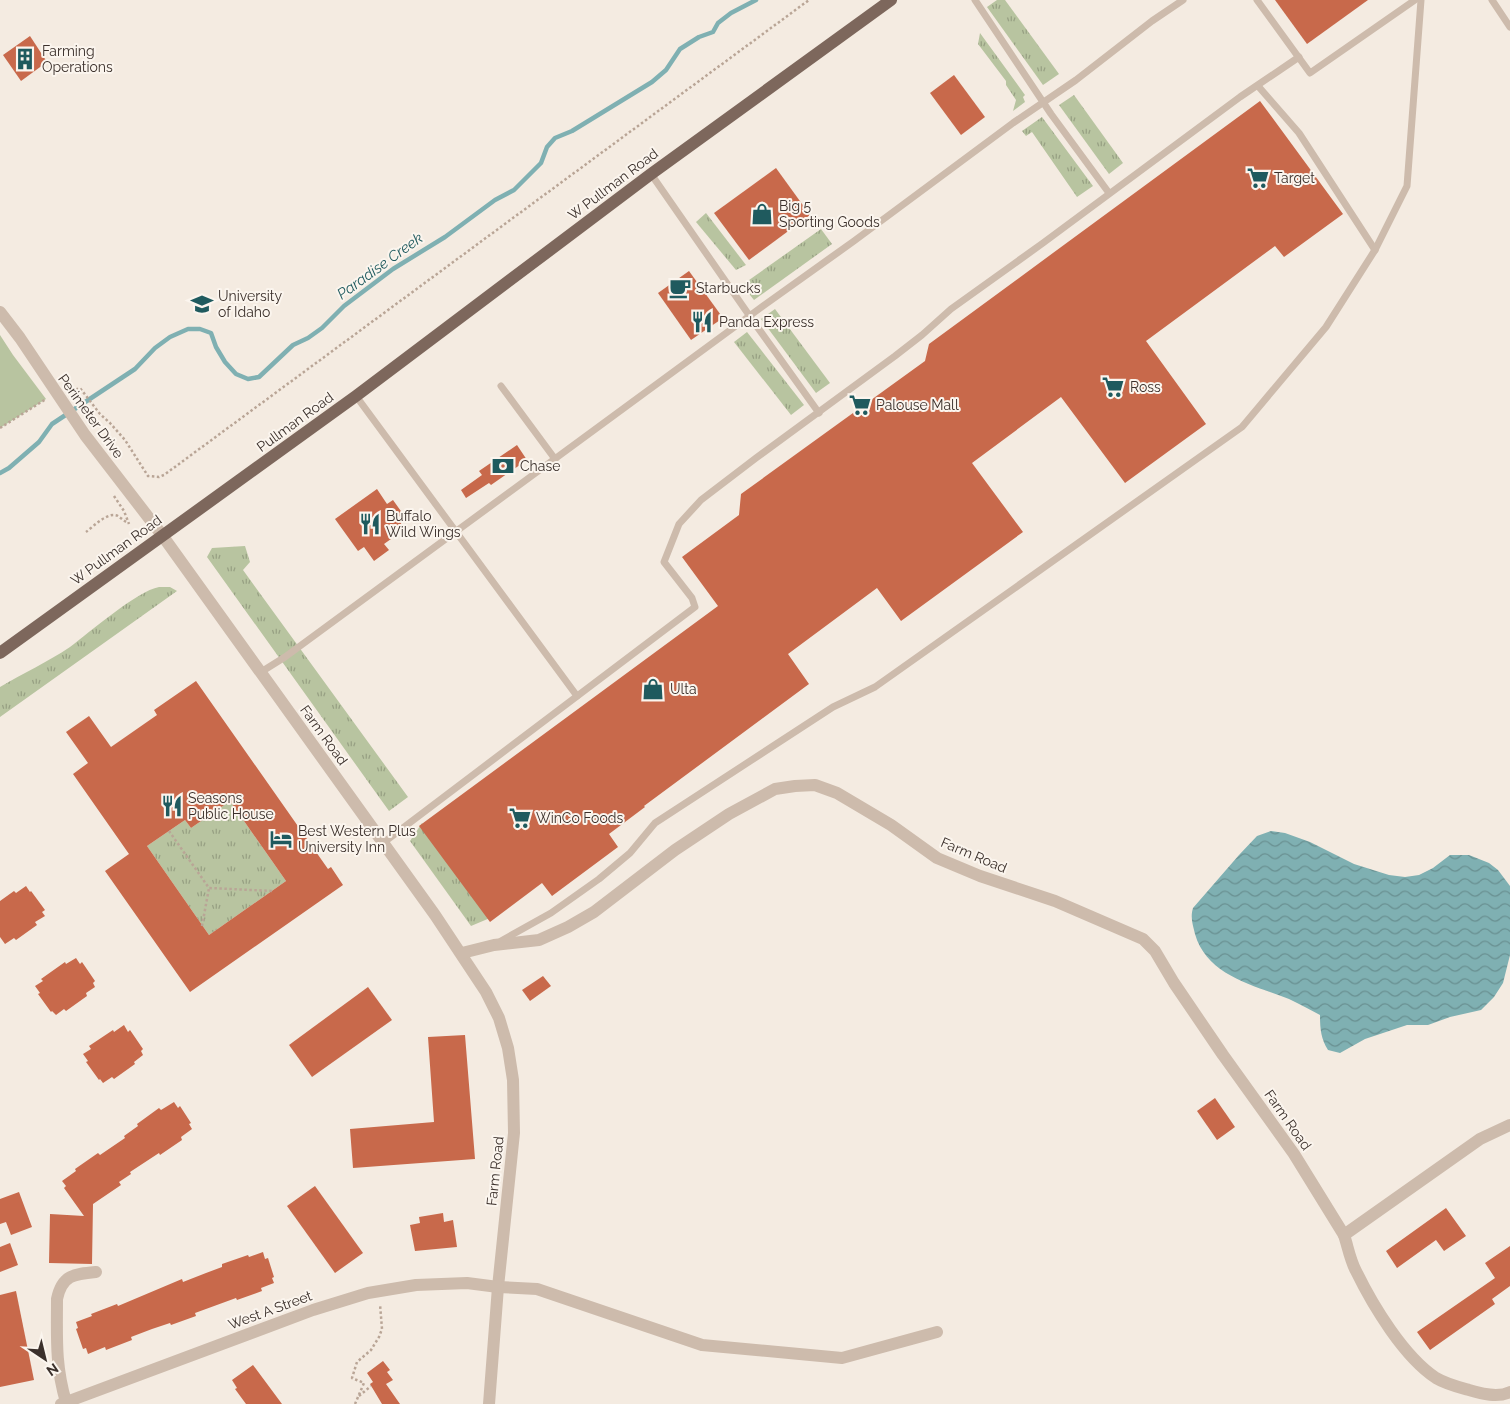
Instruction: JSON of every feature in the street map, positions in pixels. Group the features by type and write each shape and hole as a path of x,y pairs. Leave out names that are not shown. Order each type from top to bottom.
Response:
{"main road":[{"name":"W Pullman Road","path":"356,396 651,174 891,0"},
{"name":"Pullman Road","path":"251,472 356,396"},
{"name":"W Pullman Road","path":"0,653 251,472"}],"street":[{"name":"Perimeter Drive","path":"0,312 20,338 51,397 85,436 162,535"},
{"name":"Farm Road","path":"162,535 462,953 486,992 499,1018 508,1048 513,1080 514,1133 498,1287 489,1404"},
{"name":"Farm Road","path":"462,953 494,945 539,940 568,927 594,912 675,850 729,814 775,789 815,786 837,793 891,825 937,858 980,876 1055,901 1143,939 1155,951 1174,983 1223,1055 1294,1154 1344,1235 1355,1270 1396,1338 1418,1363 1437,1379 1481,1394 1504,1395 1510,1392"},
{"path":"1344,1235 1480,1139 1510,1125"},
{"path":"64,1403 57,1356 57,1300 62,1284 67,1278 78,1274 96,1272"},
{"name":"West A Street","path":"64,1403 304,1314 368,1293 416,1285 467,1283 537,1289 702,1345 842,1358 936,1332"}],"lane":[{"path":"975,0 1043,102 1109,194"},
{"path":"261,672 456,532 1183,0"},
{"path":"1257,0 1310,73 1415,0"},
{"path":"494,945 551,913 599,879 630,853 655,823 833,707 875,687 1242,427 1326,327 1374,250 1407,186 1421,0"},
{"path":"1492,0 1510,27"},
{"path":"382,843 695,607 692,598 664,562 679,524 701,500 916,340 951,308 1299,57"},
{"path":"1258,86 1298,133 1374,250"},
{"path":"651,174 819,413"},
{"path":"501,386 555,459"},
{"path":"356,396 577,696"}],"path":[{"path":"74,390 80,388 100,414 125,440 148,476 159,478 186,460 808,0"},
{"path":"0,428 51,397"},
{"path":"86,532 107,515 113,514 118,516 129,524"},
{"path":"169,831 210,888 202,926"},
{"path":"210,888 273,890"},
{"path":"355,1404 364,1383 352,1378 353,1373 357,1362 371,1350 379,1337 382,1329 380,1304 388,1302"},
{"path":"358,1397 371,1386"}],"green space":[{"path":"997,0 1005,0 1059,74 1043,85 987,7"},
{"path":"980,33 1025,95 1023,97 1025,102 1013,111 1016,100 1006,85 1006,81 978,44"},
{"path":"1074,95 1123,163 1109,174 1059,105"},
{"path":"1042,117 1093,186 1077,197 1032,132 1026,136 1022,131"},
{"path":"706,213 746,265 736,270 696,222"},
{"path":"821,229 832,244 754,300 742,285"},
{"path":"775,309 830,383 816,393 761,319"},
{"path":"747,332 804,405 791,415 734,342"},
{"path":"0,335 46,399 0,428"},
{"path":"245,546 250,562 243,570 408,797 389,811 207,557 212,548"},
{"path":"159,587 170,587 177,591 0,717 0,687 70,647 126,604"},
{"path":"230,801 286,881 209,935 147,846 185,820 191,828"},
{"path":"422,823 490,918 471,926 410,841"}],"water":[{"path":"1271,831 1285,833 1310,842 1354,864 1389,875 1405,877 1419,875 1433,868 1450,855 1469,855 1489,863 1498,870 1510,886 1510,955 1503,983 1494,997 1481,1010 1450,1017 1428,1025 1407,1025 1365,1039 1340,1053 1328,1050 1321,1034 1320,1015 1289,999 1233,977 1210,960 1201,948 1195,934 1192,918 1193,908 1257,836"}],"building":[{"path":"1275,0 1368,0 1307,44"},
{"name":"Farming Operations","path":"30,36 47,62 21,81 3,55"},
{"path":"954,75 985,117 961,135 930,93"},
{"path":"1260,101 1343,214 1284,257 1275,246 1146,341 1206,424 1125,483 1061,397 972,463 1023,532 901,621 877,588 788,654 809,684 609,834 618,847 552,896 542,883 490,922 419,826 718,606 682,557 739,515 741,494 925,361 929,344"},
{"name":"Big 5 Sporting Goods","path":"776,168 810,215 749,260 714,213"},
{"path":"689,271 723,318 691,340 658,293"},
{"name":"Chase","path":"517,445 527,460 491,485 489,483 466,498 461,490 482,475 479,471"},
{"name":"Buffalo Wild Wings","path":"377,489 387,504 393,500 403,514 397,518 405,529 384,544 389,550 374,561 364,547 358,551 335,519"},
{"name":"Best Western Plus University Inn","path":"196,681 328,869 331,867 343,885 190,992 105,871 129,854 73,774 88,763 66,732 89,716 111,747 157,715 154,710","holes":["230,801 286,881 209,935 147,846 185,820 191,828"]},
{"path":"26,886 45,910 42,912 45,916 35,922 37,925 16,940 14,938 5,944 0,937 0,901 14,891 16,893"},
{"path":"76,958 80,964 82,962 95,981 93,983 95,987 86,993 87,996 66,1011 64,1009 56,1015 51,1012 38,994 40,993 35,986 43,981 41,979 65,962 66,964"},
{"path":"543,976 551,986 530,1001 522,990"},
{"path":"368,987 392,1020 312,1077 289,1045"},
{"path":"124,1025 128,1032 130,1030 143,1049 141,1051 143,1055 134,1062 135,1064 114,1079 112,1077 103,1083 86,1062 88,1061 83,1054 91,1049 89,1046"},
{"path":"465,1035 475,1159 353,1168 350,1129 434,1122 428,1037"},
{"path":"1215,1098 1235,1127 1217,1140 1197,1111"},
{"path":"174,1102 178,1108 180,1106 191,1123 189,1124 192,1129 181,1137 182,1140 130,1172 131,1174 119,1182 121,1185 93,1204 92,1264 49,1263 50,1214 84,1216 64,1188 66,1186 62,1181 98,1153 100,1155 125,1138 124,1136 138,1126 137,1124 159,1108 161,1110"},
{"path":"315,1186 363,1253 335,1273 287,1206"},
{"path":"19,1192 32,1227 11,1235 6,1222 0,1224 0,1199"},
{"path":"1446,1208 1466,1236 1444,1251 1436,1240 1397,1268 1386,1251"},
{"path":"443,1213 444,1222 453,1220 457,1247 415,1251 410,1225 420,1223 419,1217"},
{"path":"10,1243 18,1265 0,1272 0,1247"},
{"path":"1510,1246 1510,1286 1492,1299 1495,1304 1430,1350 1417,1332 1495,1278 1485,1263"},
{"path":"263,1252 265,1259 268,1258 274,1283 261,1288 262,1291 195,1313 196,1316 171,1325 170,1323 152,1329 131,1337 132,1340 106,1350 105,1347 88,1354 86,1348 83,1349 76,1329 78,1328 76,1322 92,1316 91,1314 117,1304 118,1306 182,1279 183,1282 222,1267 222,1264"},
{"path":"16,1291 34,1380 0,1387 0,1295"},
{"path":"383,1361 390,1370 387,1372 393,1380 386,1384 400,1404 382,1404 370,1384 373,1382 367,1373"},
{"path":"253,1365 282,1404 246,1404 235,1389 237,1388 232,1380"}],"waterway":[{"name":"Paradise Creek","path":"0,473 9,468 39,442 52,424 135,369 155,348 170,337 188,329 200,329 211,333 216,347 225,362 236,374 248,379 259,377 293,345 308,338 322,328 344,306 393,269 445,237 495,200 514,190 541,163 547,147 555,138 572,131 652,82 666,70 680,49 699,37 713,32 718,23 731,13 756,0"}],"place":[{"name":"Farming Operations","path":"25,59"},
{"name":"Target","path":"1258,178"},
{"name":"Big 5 Sporting Goods","path":"762,214"},
{"name":"Starbucks","path":"680,288"},
{"name":"University of Idaho","path":"202,304"},
{"name":"Panda Express","path":"702,322"},
{"name":"Ross","path":"1113,387"},
{"name":"Palouse Mall","path":"860,405"},
{"name":"Chase","path":"503,466"},
{"name":"Buffalo Wild Wings","path":"370,524"},
{"name":"Ulta","path":"653,689"},
{"name":"Seasons Public House","path":"172,806"},
{"name":"WinCo Foods","path":"520,818"},
{"name":"Best Western Plus University Inn","path":"281,839"}]}
